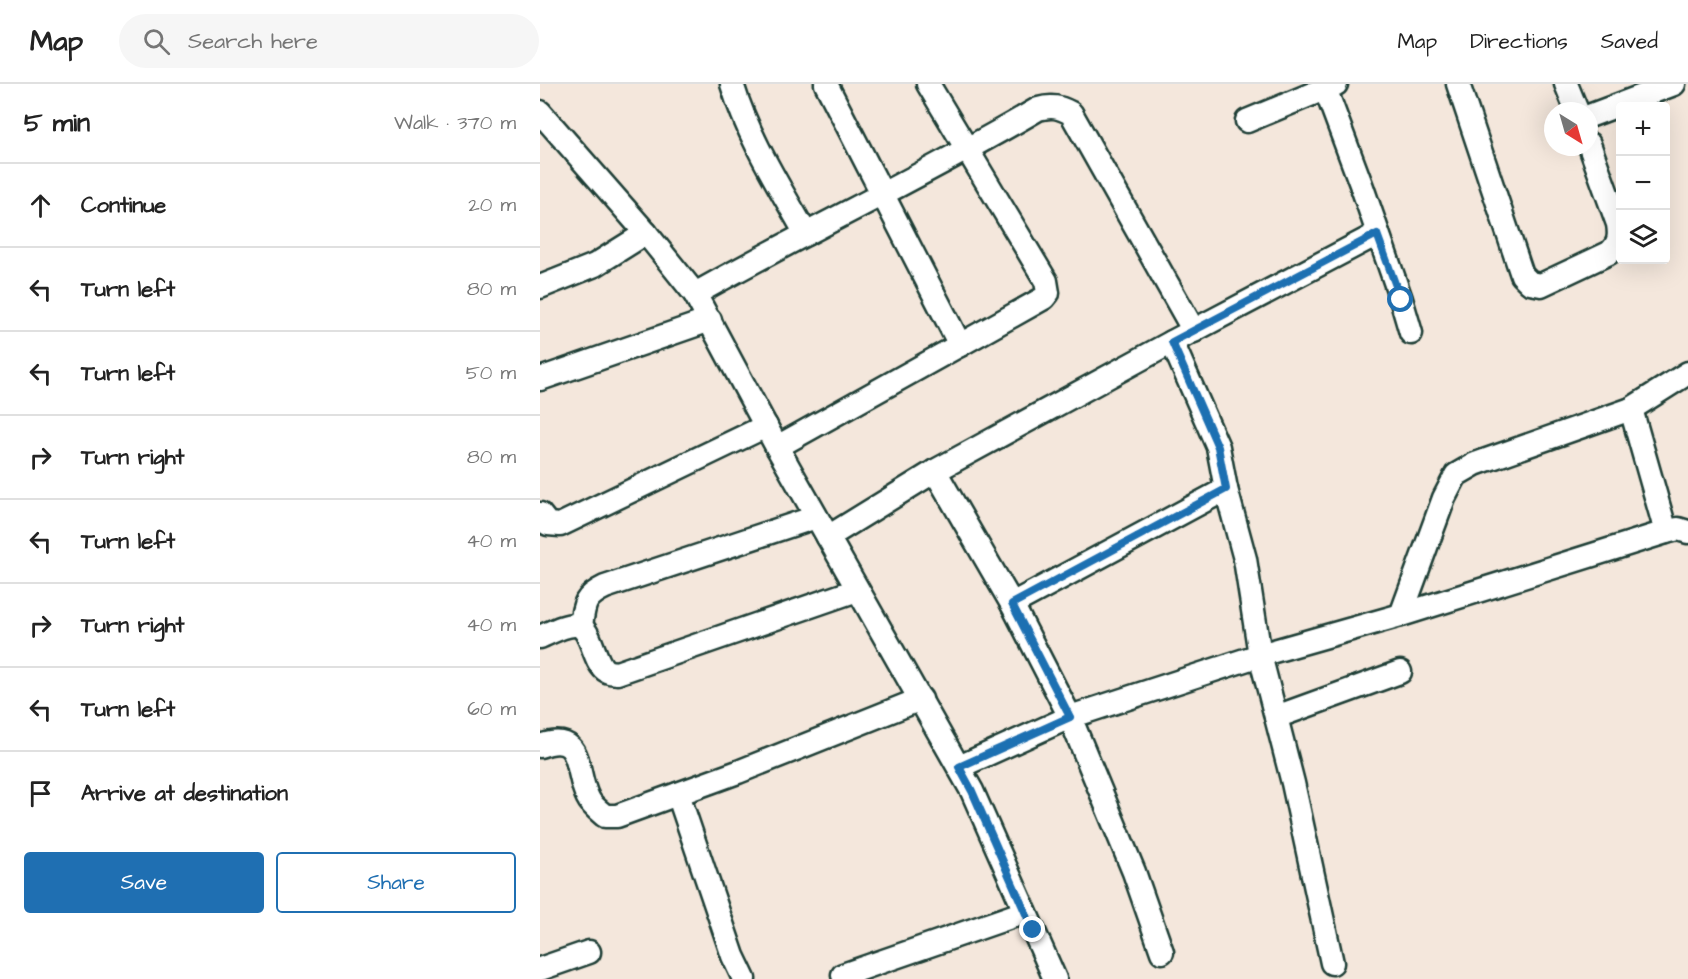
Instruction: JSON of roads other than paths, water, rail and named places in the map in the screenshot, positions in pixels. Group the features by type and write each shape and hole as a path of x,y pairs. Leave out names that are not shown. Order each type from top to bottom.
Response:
{"street":[{"path":"732,84 762,156 806,234"},
{"path":"826,84 960,345"},
{"path":"777,447 1044,298 1048,293 1049,287 928,84"},
{"path":"1458,84 1522,275 1530,283 1541,285 1610,253 1618,242 1620,236 1618,224 1593,156"},
{"path":"1566,84 1573,102"},
{"path":"1598,113 1674,84"},
{"path":"1247,121 1331,86 1377,234 1411,333"},
{"path":"695,294 882,193 969,151 1038,109 1049,106 1060,107 1071,113 1194,331"},
{"path":"540,112 646,233 695,294 816,517 972,791 1055,979"},
{"path":"540,287 595,266 646,233"},
{"path":"828,537 935,471 1377,234"},
{"path":"540,379 710,320"},
{"path":"1172,342 1218,447 1226,489 1245,559 1260,655 1293,783 1332,963"},
{"path":"1401,615 1444,498 1456,475 1475,464 1630,409 1688,373"},
{"path":"959,767 1070,717 1260,655 1677,532 1630,409"},
{"path":"540,513 548,524 560,525 766,426"},
{"path":"935,471 1012,604 1070,717 1134,872 1162,952"},
{"path":"1012,604 1226,489"},
{"path":"581,626 584,603 593,592 605,586 816,517"},
{"path":"540,637 573,625 581,626 601,665 606,671 616,673 857,590"},
{"path":"1276,717 1400,672"},
{"path":"540,746 557,741 565,742 570,746 588,799 605,816 617,816 921,699"},
{"path":"678,794 732,956 744,979"},
{"path":"843,975 1024,912"},
{"path":"540,969 589,952"}]}
